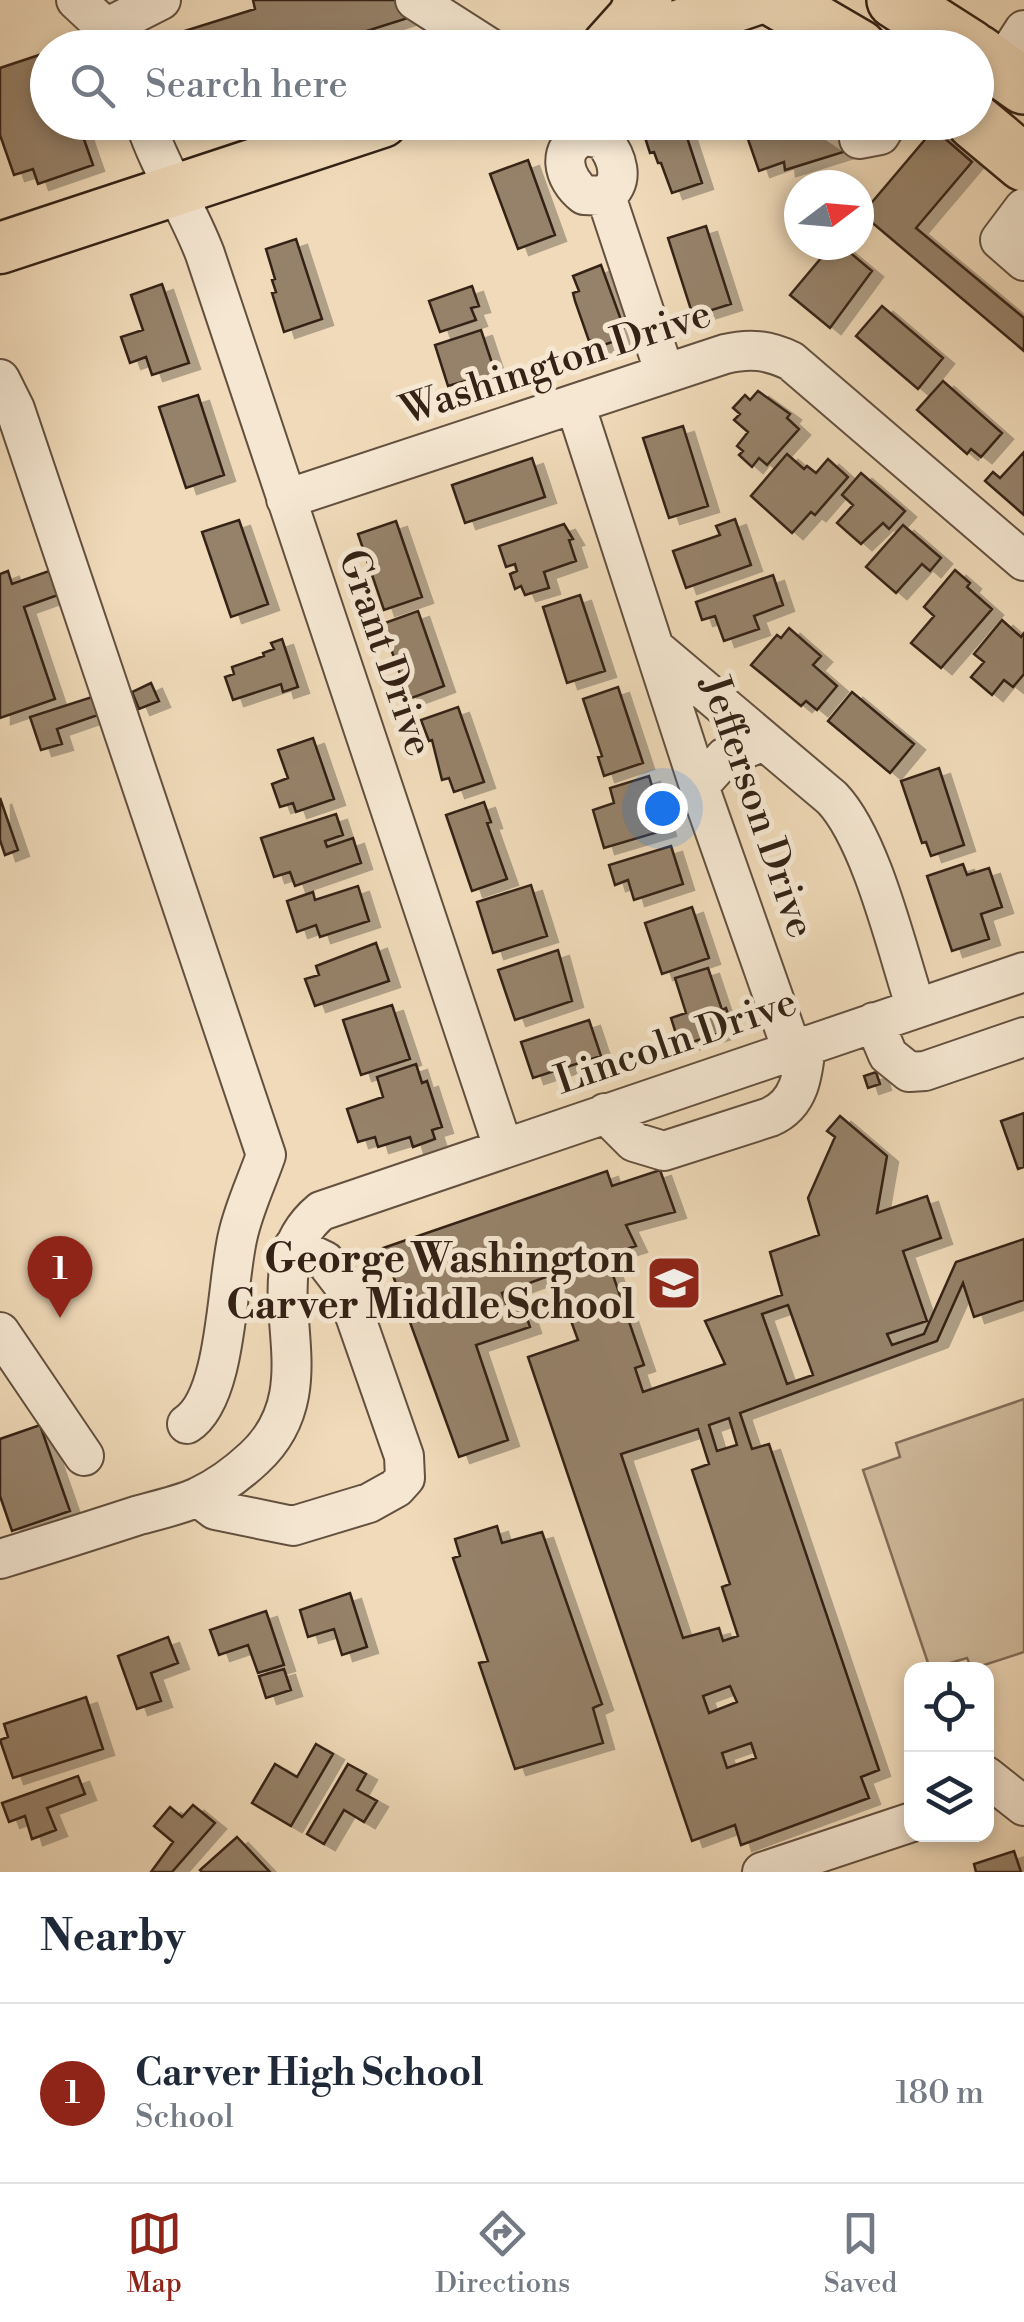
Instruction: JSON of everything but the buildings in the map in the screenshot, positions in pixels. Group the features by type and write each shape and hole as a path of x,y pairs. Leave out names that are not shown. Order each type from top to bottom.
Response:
{"highway":[{"path":"777,0 821,30"},
{"path":"895,0 950,30"},
{"path":"994,138 1024,162"}],"main road":[{"path":"651,30 754,0"},
{"path":"0,248 327,140"}],"street":[{"path":"76,0 104,30"},
{"path":"122,30 162,0"},
{"path":"415,0 462,30"},
{"path":"1009,0 1024,16"},
{"name":"Grant Drive","path":"151,140 205,254 503,1147"},
{"path":"606,196 665,374"},
{"path":"1024,208 1000,240 1024,260"},
{"name":"Washington Drive","path":"286,499 665,374 750,349 763,350 791,362 1024,562"},
{"path":"0,378 16,409 266,1155 238,1233 216,1375 206,1405 187,1424"},
{"name":"Jefferson Drive","path":"575,404 699,786 799,1048"},
{"name":"Jefferson Drive","path":"657,650 832,798 851,820 916,1008"},
{"path":"699,786 725,757 764,741"},
{"name":"Lincoln Drive","path":"294,1246 299,1233 321,1211 356,1196 1024,972"},
{"path":"874,1022 888,1055 909,1072 1024,1037"},
{"path":"605,1113 643,1148 673,1149 777,1114 788,1106 802,1076 799,1048"},
{"path":"0,1560 198,1497 252,1460 272,1438 286,1409 293,1369 287,1286 294,1246 325,1261 346,1287 404,1456 405,1478 396,1488 369,1503 292,1526 215,1510 198,1497"},
{"path":"0,1332 84,1456"},
{"path":"994,1766 1024,1767"},
{"path":"994,1782 1024,1806"},
{"path":"762,1872 904,1825"}],"shaded area":[{"path":"1024,1399 1024,1652 993,1662 969,1662 967,1658 928,1662 863,1470 900,1457 896,1443"}],"place":[{"name":"George Washington Carver Middle School","path":"674,1283"},
{"name":"Carver High School","path":"60,1318"}]}
